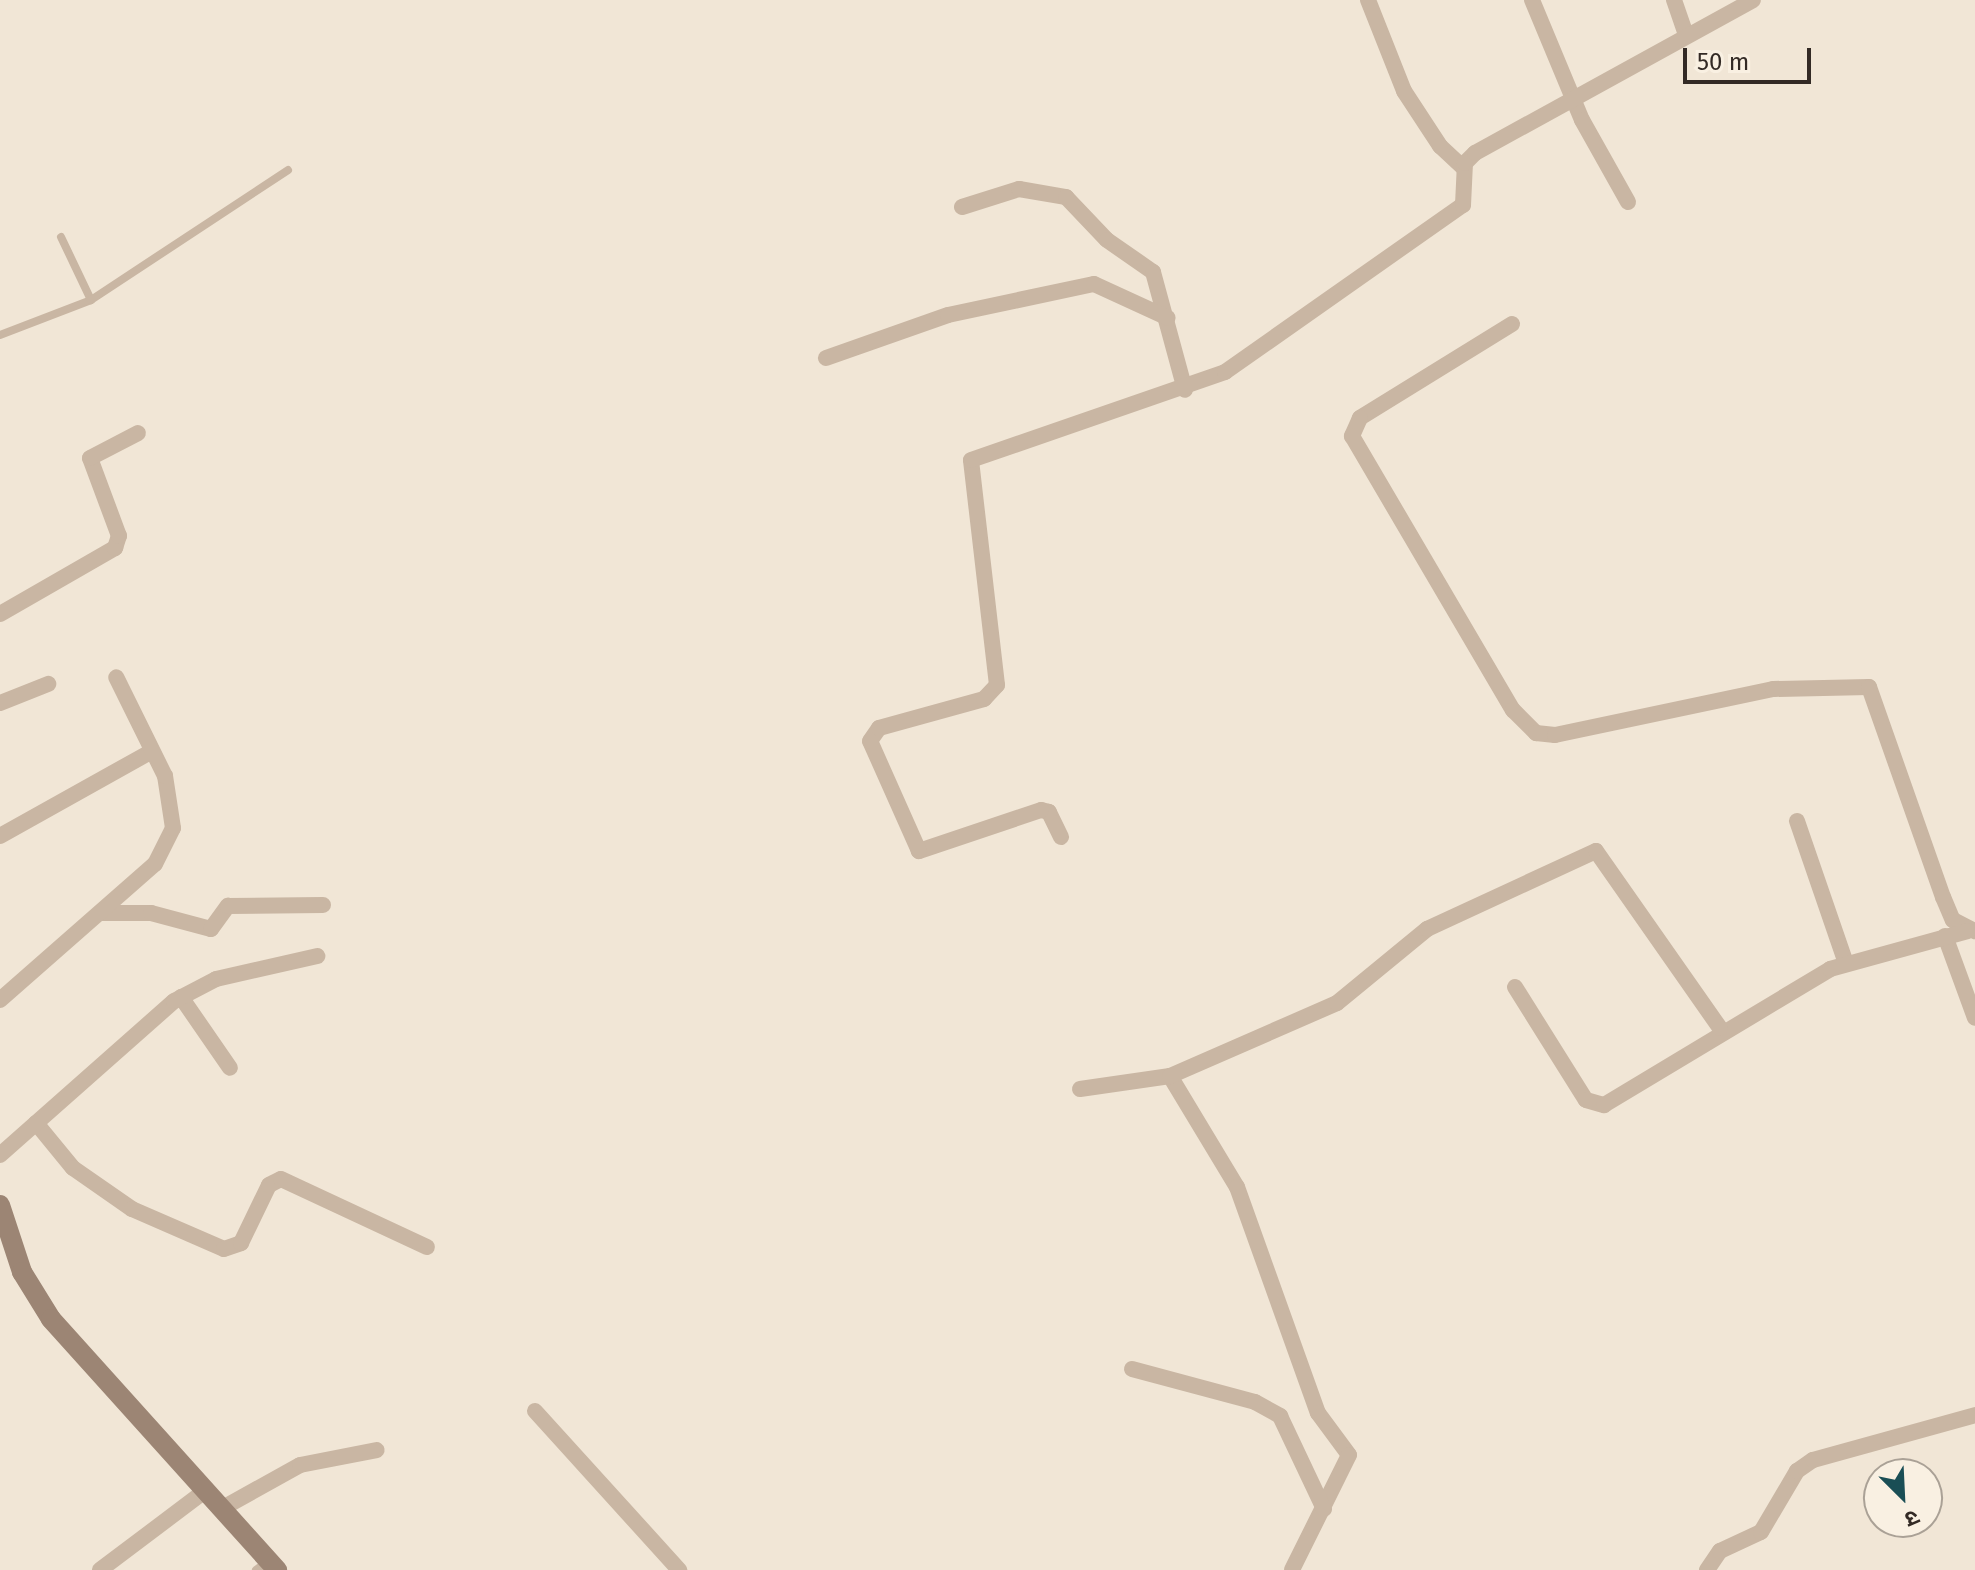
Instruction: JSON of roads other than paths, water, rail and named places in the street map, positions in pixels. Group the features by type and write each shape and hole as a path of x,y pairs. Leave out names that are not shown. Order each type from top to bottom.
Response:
{"main road":[{"path":"0,1205 22,1272 51,1319 221,1509 267,1567"}],"street":[{"path":"1061,837 1049,812 1041,810 919,851 870,735 984,699 997,685 971,460 1185,390 1274,343 1463,205 1469,191 1464,168 1440,146 1404,91 1368,0"},
{"path":"1532,0 1572,97 1628,202"},
{"path":"1674,0 1685,32"},
{"path":"1464,168 1475,153 1685,32 1753,0"},
{"path":"962,207 1007,190 1056,191 1153,272 1168,318 1185,390"},
{"path":"826,358 948,315 1094,284 1168,318"},
{"path":"1512,324 1360,418 1352,436 1513,710 1536,733 1555,735 1773,689 1869,687 1943,897 1971,931 1846,963 1720,1028 1594,1105 1515,987"},
{"path":"0,614 115,548 119,536 90,458 138,433"},
{"path":"0,1000 155,864 173,828 173,799 116,677"},
{"path":"0,703 48,684"},
{"path":"0,836 152,751"},
{"path":"1797,821 1846,963"},
{"path":"1080,1089 1170,1076 1337,1003 1427,929 1596,851 1720,1028"},
{"path":"102,913 151,913 211,929 228,906 323,905"},
{"path":"1945,936 1975,1018"},
{"path":"0,1155 181,997 216,979 317,956"},
{"path":"181,997 230,1068"},
{"path":"1170,1076 1237,1187 1318,1413 1349,1455 1292,1570"},
{"path":"36,1123 73,1168 132,1209 224,1249 241,1243 269,1185 281,1179 427,1247"},
{"path":"1132,1369 1255,1402 1280,1416 1324,1509"},
{"path":"535,1411 679,1570"},
{"path":"1707,1570 1720,1551 1761,1532 1797,1471 1813,1460 1975,1415"},
{"path":"221,1509 300,1465 377,1450"},
{"path":"100,1570 205,1491"}],"lane":[{"path":"0,335 91,300 288,170"},
{"path":"61,237 91,300"}]}
